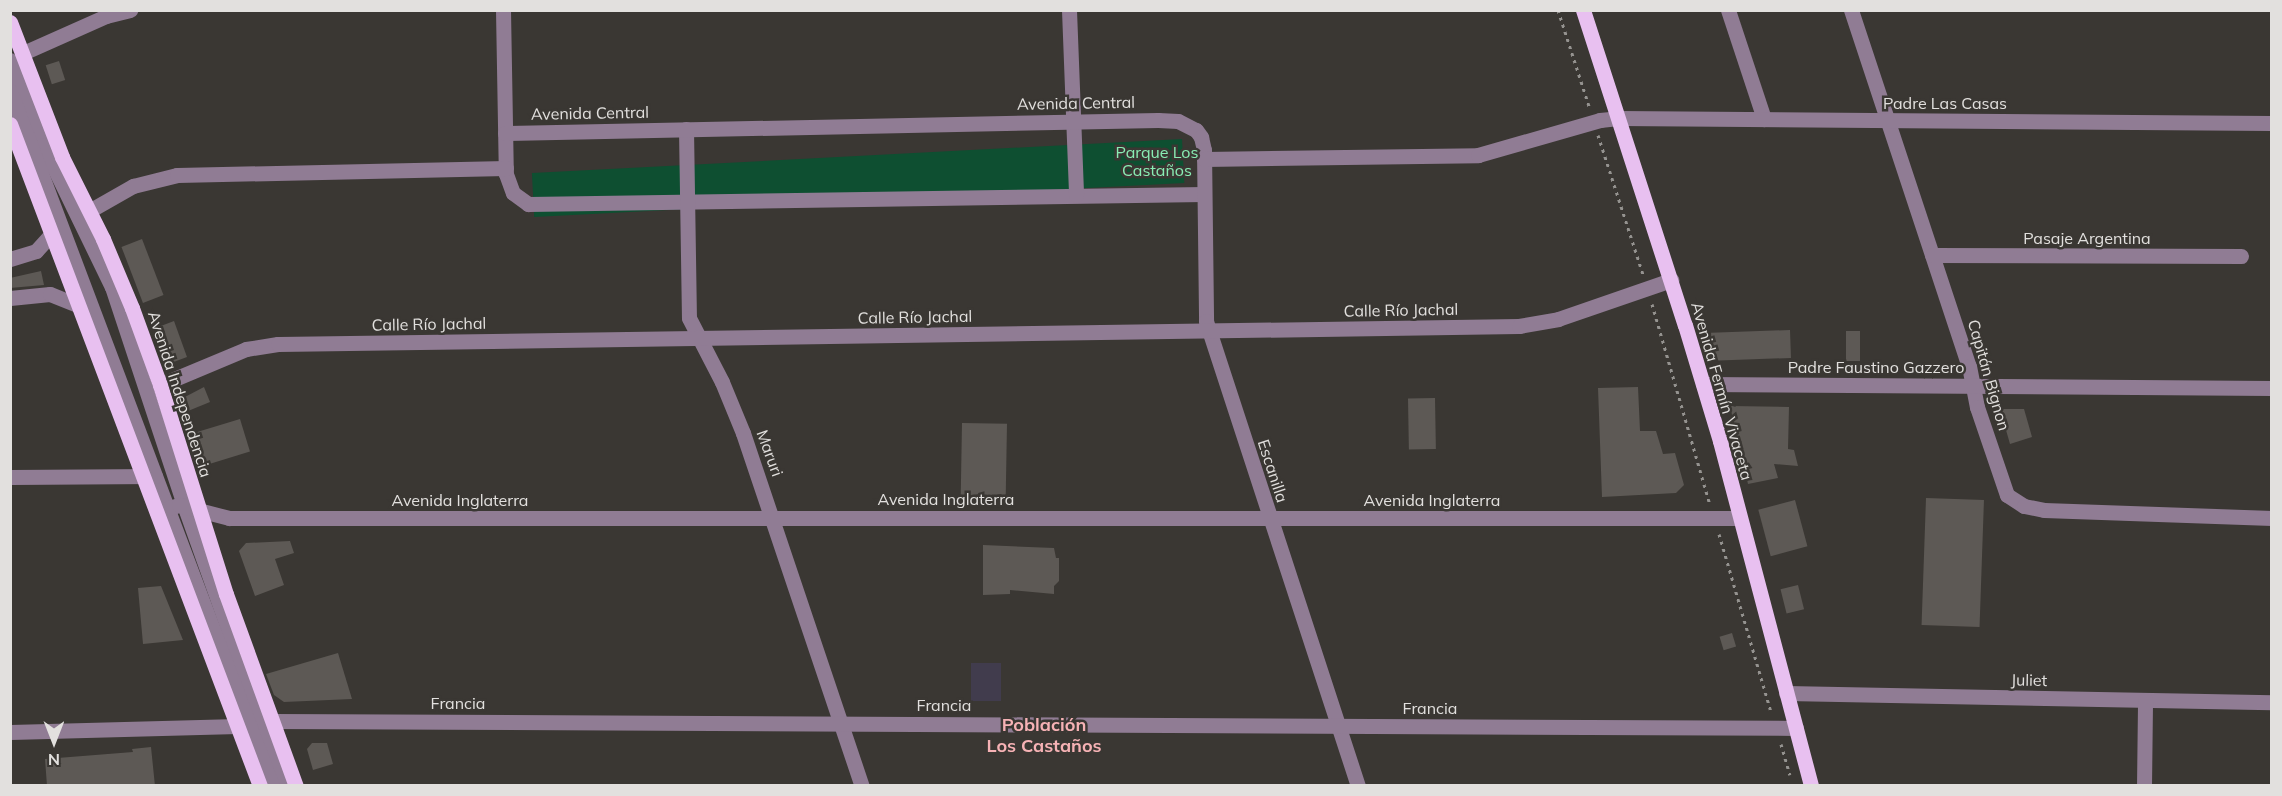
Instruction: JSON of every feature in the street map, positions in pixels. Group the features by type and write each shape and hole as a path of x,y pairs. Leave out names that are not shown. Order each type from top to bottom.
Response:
{"main road":[{"name":"Avenida Fermín Vivaceta","path":"1583,10 1703,384 1811,786"},
{"name":"Avenida Independencia","path":"10,22 17,57 120,278 160,385 178,466 191,507 296,786"},
{"path":"10,124 16,156 52,232 79,306 163,509 260,786"}],"street":[{"path":"10,477 150,476 178,466 112,287 51,164 17,57 106,16 130,10"},
{"path":"502,10 507,181 517,198 528,204 542,206 1204,194"},
{"path":"1069,10 1076,195"},
{"path":"1728,10 1764,119"},
{"name":"Capitán Bignon","path":"1851,10 1969,366 1977,406 2007,495 2024,506 2044,510 2271,518"},
{"path":"10,91 150,476"},
{"path":"1204,159 1478,155 1594,122 1618,118"},
{"name":"Padre Las Casas","path":"1618,118 2271,123"},
{"name":"Avenida Central","path":"505,133 1073,121 1178,121 1191,126 1200,134 1204,159"},
{"name":"Maruri","path":"686,129 688,312 737,416 774,519 839,723 862,786"},
{"name":"Escanilla","path":"1204,159 1205,311 1209,332 1358,786"},
{"path":"89,211 133,186 177,175 506,168"},
{"path":"10,259 36,251 52,232"},
{"name":"Pasaje Argentina","path":"1932,255 2241,256"},
{"name":"Calle Río Jachal","path":"160,385 246,349 268,344 1209,332 1533,325 1671,280"},
{"path":"10,298 50,294 79,306"},
{"name":"Padre Faustino Gazzero","path":"1703,384 2270,387"},
{"path":"191,507 284,786"},
{"name":"Avenida Inglaterra","path":"163,509 191,507 228,518 1739,518"},
{"path":"163,509 272,786"},
{"name":"Juliet","path":"1786,693 2271,702"},
{"path":"2144,786 2145,700"},
{"name":"Francia","path":"272,721 1796,728"},
{"path":"10,732 238,726"}],"path":[{"path":"1558,10 1648,288 1793,786"}],"shaded area":[{"path":"971,663 1001,663 1001,701 971,701"}],"green space":[{"name":"Parque Los Castaños","path":"1182,139 1184,183 534,217 532,173"}],"building":[{"path":"59,61 65,80 52,84 46,65"},
{"path":"142,239 164,295 143,303 121,247"},
{"path":"41,271 44,285 10,288 10,278"},
{"path":"174,321 187,357 171,363 165,360 153,329"},
{"path":"1790,330 1791,358 1712,361 1711,333"},
{"path":"1846,331 1860,331 1860,361 1846,361"},
{"path":"204,387 210,402 188,411 183,398"},
{"path":"1638,387 1640,431 1656,431 1663,454 1675,453 1684,485 1676,493 1602,497 1598,388"},
{"path":"1408,398 1435,398 1436,449 1409,449"},
{"path":"1730,406 1789,407 1788,449 1794,450 1798,466 1774,464 1778,478 1748,484"},
{"path":"2000,409 2024,409 2032,437 2010,444"},
{"path":"240,419 250,452 202,466 192,434"},
{"path":"962,423 1007,424 1006,496 961,495"},
{"path":"1926,498 1984,500 1980,627 1922,625"},
{"path":"1795,500 1807,546 1771,556 1758,510"},
{"path":"290,541 294,553 275,559 284,585 255,596 239,551 246,543"},
{"path":"983,545 1054,548 1056,558 1059,558 1059,581 1054,586 1054,594 1010,590 1010,594 983,595"},
{"path":"1798,585 1804,609 1787,614 1781,589"},
{"path":"161,586 183,640 143,644 138,588"},
{"path":"1732,633 1736,646 1724,650 1720,637"},
{"path":"338,653 352,699 284,702 274,695 266,674"},
{"path":"312,743 327,743 333,764 313,770 307,749"},
{"path":"151,747 155,786 47,786 45,759 133,752 132,749"}],"district":[{"name":"Población Los Castaños","path":"1044,736"}]}
